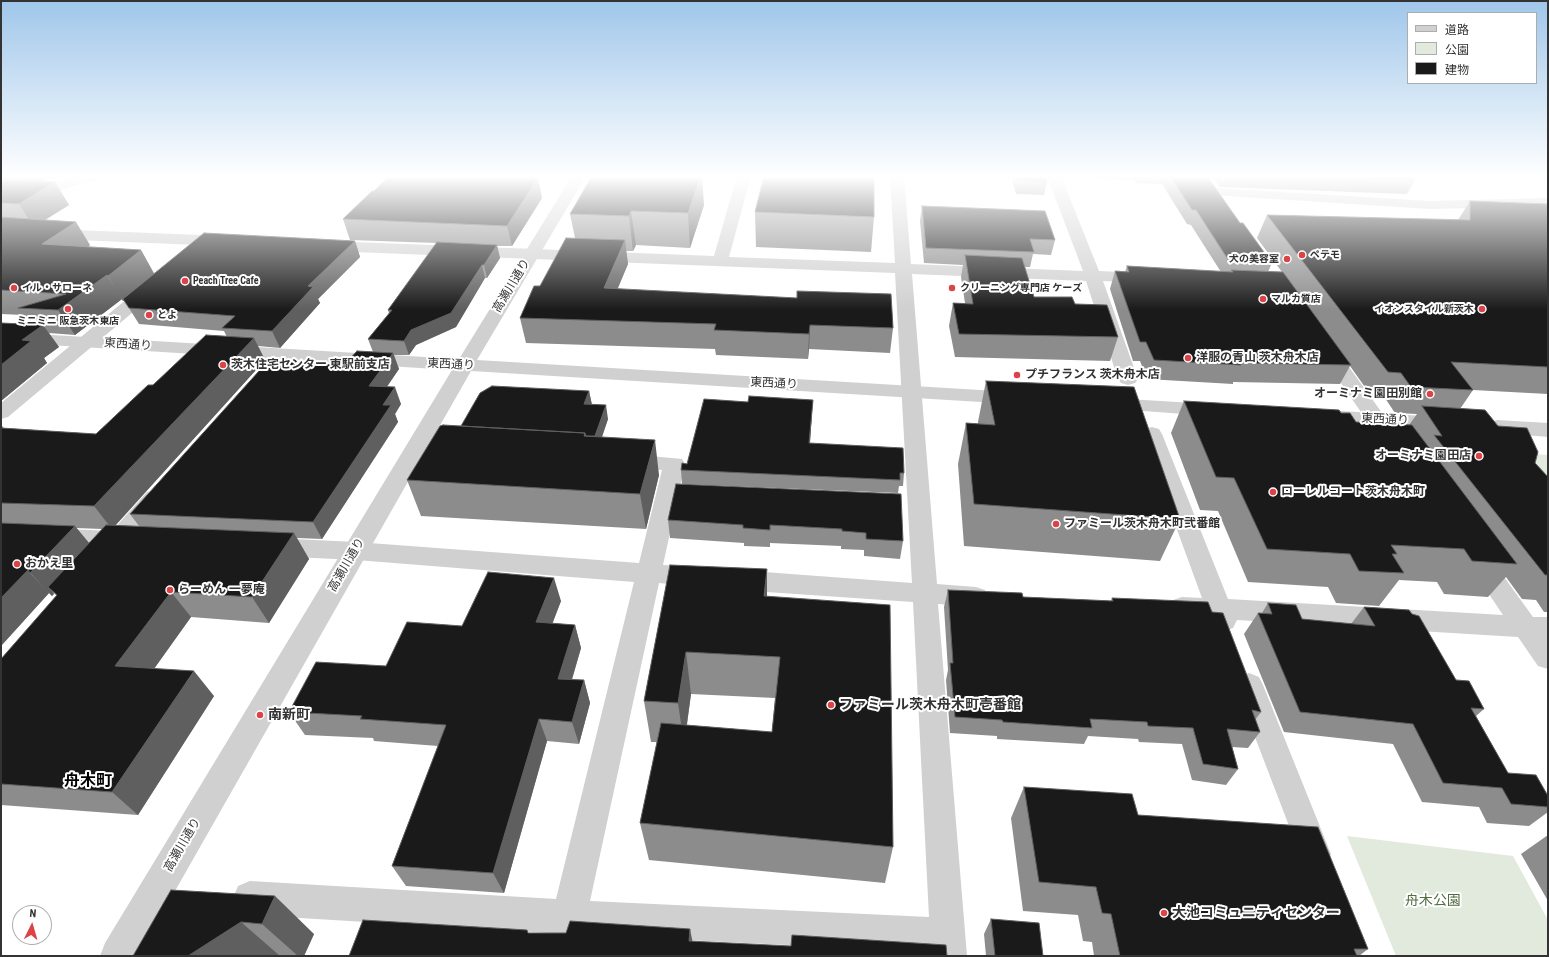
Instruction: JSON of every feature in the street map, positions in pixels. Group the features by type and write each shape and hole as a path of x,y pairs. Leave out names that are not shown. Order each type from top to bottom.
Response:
{"street":[{"name":"高瀬川通り","path":"118,956 187,895 356,551 427,450 464,366 552,221"},
{"path":"720,262 732,221"},
{"path":"187,895 569,917 949,945 900,221"},
{"path":"1071,221 1093,276 1128,379"},
{"path":"1,232 242,242"},
{"path":"192,255 210,240"},
{"path":"313,245 1155,278"},
{"path":"1,413 84,342 162,279"},
{"path":"1316,335 1399,452"},
{"name":"東西通り","path":"1,337 1029,399"},
{"path":"267,373 283,355"},
{"path":"1092,403 1226,411"},
{"name":"東西通り","path":"1305,415 1548,430"},
{"path":"1152,434 1324,878"},
{"path":"560,956 648,573 679,493 674,464 603,460"},
{"path":"97,563 165,486"},
{"path":"895,502 919,503"},
{"path":"1,535 149,542"},
{"path":"252,546 356,551 925,595 996,598"},
{"path":"1470,549 1537,627 1548,658"},
{"path":"1164,606 1537,627"}],"green space":[{"path":"1512,452 1548,455 1548,500"},
{"name":"舟木公園","path":"1347,836 1513,856 1548,920 1548,956 1396,956"}],"building":[{"path":"1,221 76,222 42,244 141,250 108,276 107,275 58,310 18,308 66,294 1,290"},
{"path":"382,221 510,221 507,226"},
{"path":"923,221 1048,221 1055,240 1030,239 1034,252 926,248"},
{"path":"1203,221 1238,221 1240,223 1243,223 1272,263 1229,261"},
{"name":"イオンスタイル新茨木","path":"1271,221 1548,221 1548,367 1451,362 1473,390 1411,387 1401,373 1388,372"},
{"path":"204,233 355,241 308,286 313,287 272,331 222,328 235,316 129,308 123,299"},
{"path":"566,238 625,240 604,288 797,298 797,291 891,294 893,328 810,325 809,334 714,330 716,324 520,318 534,286 540,286"},
{"path":"437,242 497,245 484,265 482,265 451,313 411,330 404,341 368,339 392,310 388,310"},
{"path":"965,255 1022,258 1034,297 1072,297 1075,304 1107,305 1118,337 959,334 953,303 973,304"},
{"path":"1127,266 1233,272 1231,270 1283,272 1351,365 1240,363 1241,365 1154,360 1146,342 1140,342 1115,271 1129,272"},
{"path":"1,323 43,325 22,340 31,341 1,365"},
{"path":"206,335 254,338 94,506 1,503 1,428 96,434 148,385 153,385"},
{"path":"357,351 393,353 369,386 395,387 383,405 391,405 313,522 130,514 268,361 338,365 345,364"},
{"path":"986,381 1134,387 1180,519 974,504 966,423 995,425"},
{"path":"492,386 589,391 584,404 606,405 595,436 586,436 585,433 461,426 480,393"},
{"path":"749,396 813,400 809,443 903,448 904,473 900,473 900,480 681,470 682,463 687,464 704,399 748,402"},
{"path":"1184,401 1339,410 1341,413 1350,413 1356,422 1412,425 1517,564 1472,561 1464,549 1391,545 1397,554 1392,554 1404,573 1359,571 1350,554 1267,549 1234,478 1216,477"},
{"path":"1422,406 1485,410 1498,426 1527,428 1538,452 1535,463 1548,477 1548,575 1545,575 1434,435 1442,436"},
{"path":"440,426 585,433 584,436 655,440 640,494 407,480"},
{"path":"676,484 901,494 903,541 866,539 866,533 842,531 842,529 770,525 770,530 743,528 743,525 668,520"},
{"path":"1,523 75,526 30,573 28,570 1,598"},
{"path":"106,525 294,533 252,597 171,592 115,666 194,671 112,792 1,784 1,659 57,595 48,587"},
{"path":"670,565 767,569 764,596 890,605 893,847 640,823 661,723 772,732 780,657 686,652 678,703 644,701"},
{"path":"488,572 554,578 536,622 575,625 558,679 584,680 572,722 539,719 493,873 392,866 446,725 360,719 362,716 289,712 316,662 386,666 407,622 462,626"},
{"path":"948,590 1022,593 1023,597 1113,601 1112,598 1208,602 1212,612 1223,613 1261,712 1252,710 1260,732 1227,729 1238,769 1203,764 1193,728 1148,726 1147,722 1090,719 1092,728 955,717 950,663 953,663"},
{"path":"1268,603 1296,605 1302,619 1375,626 1364,607 1409,610 1412,614 1419,616 1456,680 1469,681 1484,709 1471,708 1508,773 1536,775 1548,796 1548,807 1511,804 1502,788 1443,783 1413,724 1300,712 1258,613 1272,614"},
{"path":"1024,787 1132,794 1138,815 1318,827 1368,949 1354,949 1357,956 1120,956 1111,914 1102,913 1096,887 1039,882"},
{"path":"171,890 275,896 262,924 241,922 188,956 133,956"},
{"path":"991,919 1039,923 1043,956 995,956"},
{"path":"363,920 527,930 528,933 566,933 570,921 690,929 689,941 791,946 792,935 946,945 947,956 349,956"}],"place":[{"name":"ペテモ","path":"1302,255"},
{"name":"犬の美容室","path":"1287,259"},
{"name":"Peach Tree Cafe","path":"185,281"},
{"name":"イル・サローネ","path":"14,288"},
{"name":"クリーニング専門店 ケーズ","path":"952,288"},
{"name":"マルカ質店","path":"1263,299"},
{"name":"ミニミニ 阪急茨木東店","path":"68,309"},
{"name":"イオンスタイル新茨木","path":"1482,309"},
{"name":"とよ","path":"149,315"},
{"name":"洋服の青山 茨木舟木店","path":"1188,358"},
{"name":"茨木住宅センター 東駅前支店","path":"223,365"},
{"name":"プチフランス 茨木舟木店","path":"1017,375"},
{"name":"オーミナミ園田別館","path":"1430,394"},
{"name":"オーミナミ園田店","path":"1479,456"},
{"name":"ローレルコート茨木舟木町","path":"1273,492"},
{"name":"ファミール茨木舟木町弐番館","path":"1056,524"},
{"name":"おかえ里","path":"17,564"},
{"name":"らーめん 一夢庵","path":"170,590"},
{"name":"ファミール茨木舟木町壱番館","path":"831,705"},
{"name":"南新町","path":"260,715"},
{"name":"大池コミュニティセンター","path":"1164,913"}],"district":[{"name":"舟木町","path":"88,782"}]}
